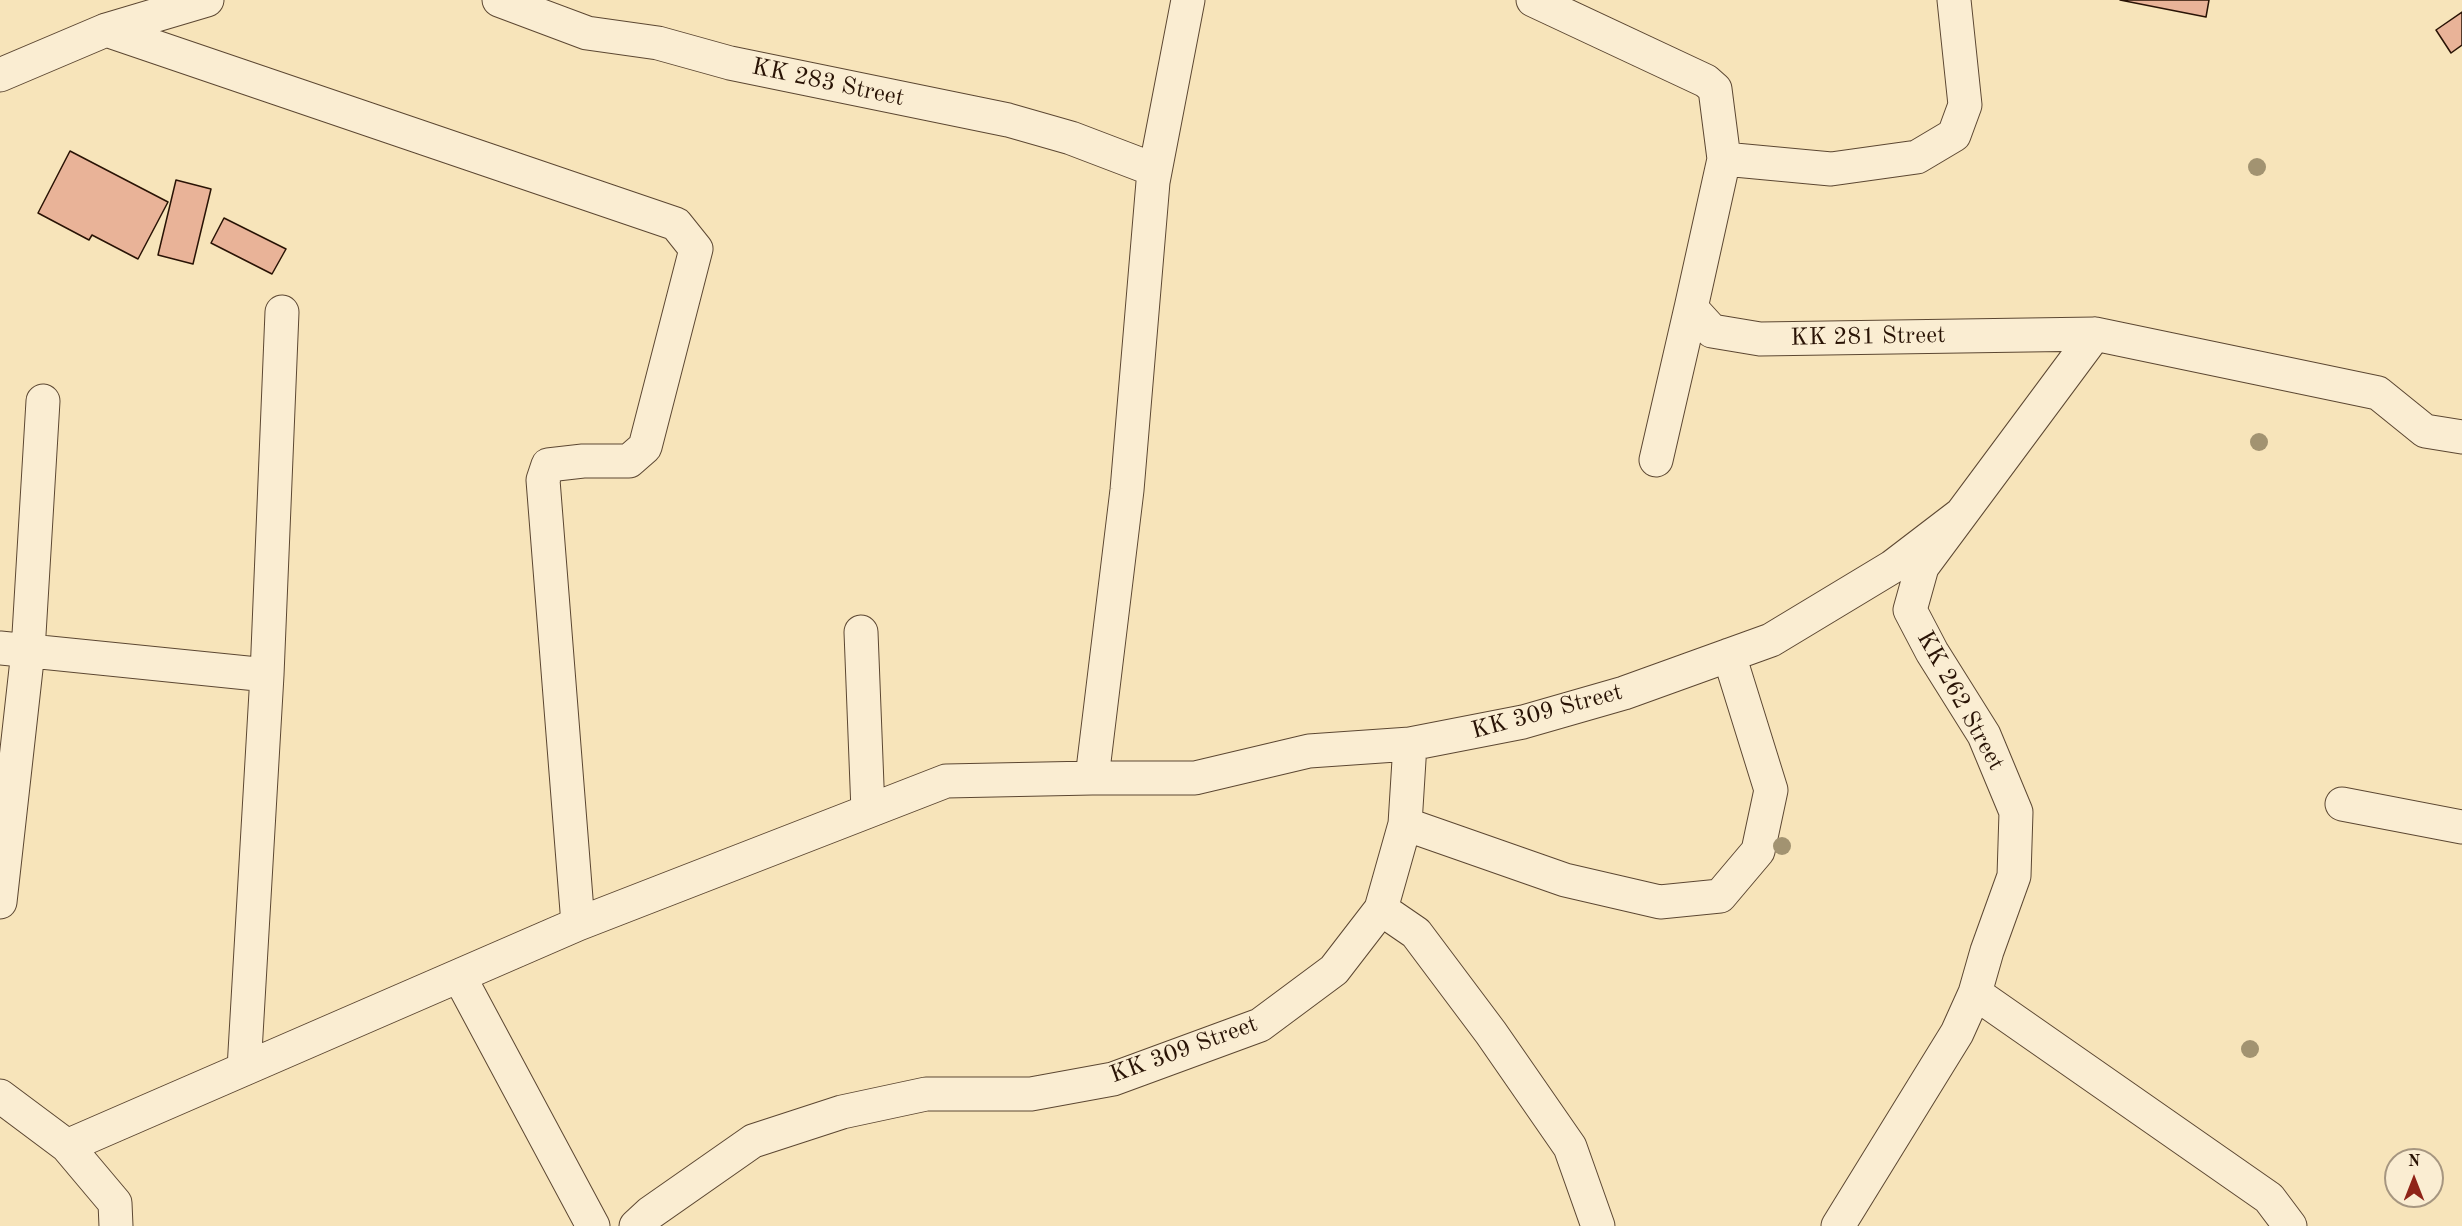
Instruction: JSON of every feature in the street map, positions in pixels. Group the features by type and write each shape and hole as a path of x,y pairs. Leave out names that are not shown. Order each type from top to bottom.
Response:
{"street":[{"path":"0,75 106,30 207,0"},
{"name":"KK 283 Street","path":"499,0 587,33 658,43 730,63 1008,120 1071,138 1155,170"},
{"path":"1092,778 1127,490 1155,170 1188,0"},
{"path":"1533,0 1706,81 1715,89 1724,159 1656,460"},
{"path":"1724,159 1831,169 1917,157 1954,135 1965,105 1954,0"},
{"path":"106,30 676,224 696,249 645,447 629,461 583,461 548,465 543,480 578,924"},
{"name":"KK 281 Street","path":"1691,308 1712,331 1760,339 2095,334 2378,393 2425,431 2462,437"},
{"path":"244,1069 267,675 282,312"},
{"name":"KK 262 Street","path":"1838,1226 1957,1033 1975,993 1987,951 2014,876 2016,812 1984,735 1932,652 1910,610 1922,567 2095,334"},
{"path":"0,903 14,650 43,401"},
{"name":"KK 309 Street","path":"636,1226 650,1213 753,1141 842,1112 926,1094 1030,1094 1113,1079 1260,1025 1334,970 1381,909 1405,824 1410,744 1523,722 1624,693 1771,640 1892,567 1960,515"},
{"path":"861,632 868,811"},
{"path":"14,650 267,675"},
{"path":"1405,824 1565,880 1660,902 1720,896 1758,851 1771,790 1729,655"},
{"path":"67,1146 578,924 946,781 1195,778 1309,751 1410,744"},
{"path":"2342,804 2462,827"},
{"path":"1381,909 1416,933 1491,1033 1570,1147 1598,1226"},
{"path":"459,976 593,1226"},
{"path":"1975,993 2269,1198 2290,1226"},
{"path":"0,1096 67,1146 115,1203 116,1226"}],"building":[{"path":"2120,0 2209,0 2206,17"},
{"path":"2462,12 2462,45 2451,53 2436,30"},
{"path":"70,151 168,202 138,259 92,235 89,240 38,213"},
{"path":"176,180 211,189 193,264 158,255"},
{"path":"224,218 286,249 272,274 211,243"}]}
